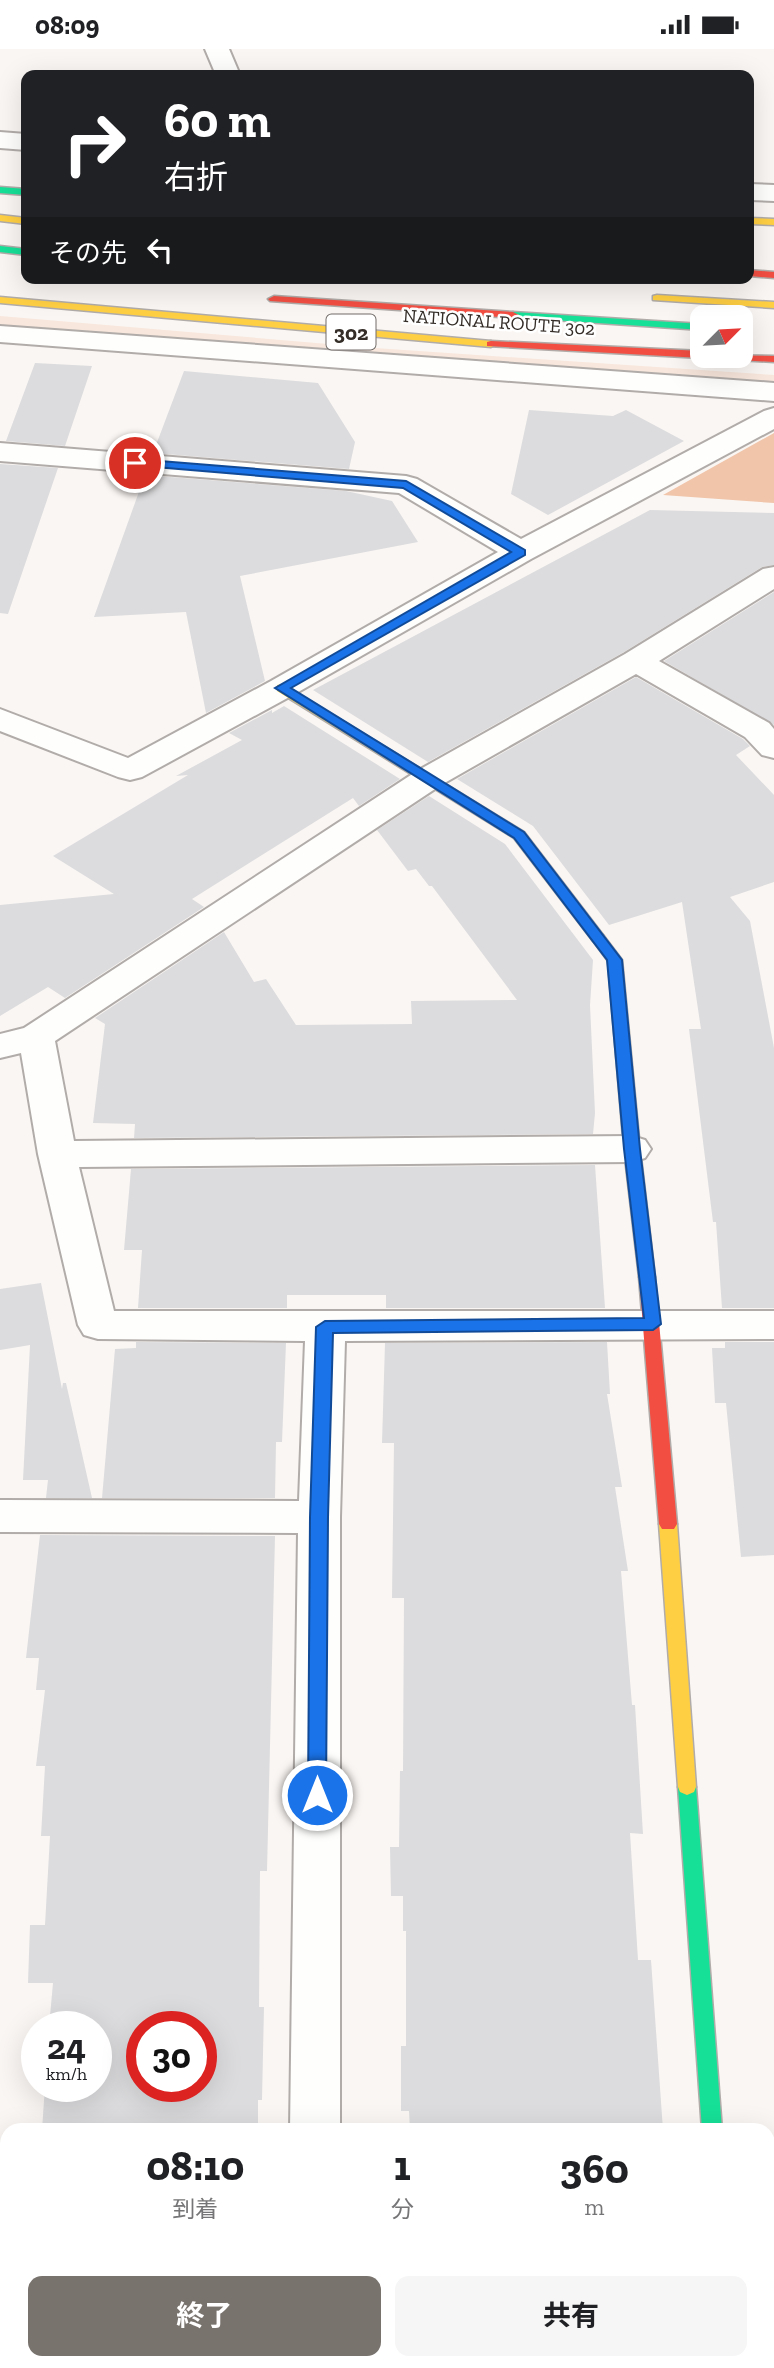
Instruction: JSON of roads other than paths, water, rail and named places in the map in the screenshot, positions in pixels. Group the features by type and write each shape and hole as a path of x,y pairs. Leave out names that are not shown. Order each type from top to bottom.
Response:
{"main road":[{"path":"0,190 21,192"},
{"path":"0,218 21,220"},
{"path":"754,221 774,222"},
{"path":"0,249 21,251"},
{"path":"754,273 774,275"},
{"path":"638,297 774,305"},
{"path":"256,298 690,326"},
{"name":"NATIONAL ROUTE 302","path":"0,300 461,342 690,354"},
{"name":"NATIONAL ROUTE 302","path":"753,358 774,359"},
{"path":"282,688 519,835 615,960 632,1149 653,1324 711,2123"}],"street":[{"path":"217,49 226,70"},
{"path":"0,140 21,142"},
{"path":"754,192 774,193"},
{"path":"0,334 774,392"},
{"path":"0,719 130,770 282,688 520,552 774,417"},
{"path":"0,451 406,485 520,552"},
{"path":"0,1046 36,1037 429,778 636,661 774,576"},
{"path":"636,661 757,730 774,748"},
{"path":"36,1037 57,1154 98,1325 774,1325"},
{"path":"57,1154 632,1149"},
{"path":"314,2123 319,1517 325,1327"},
{"path":"0,1517 319,1517"}]}
